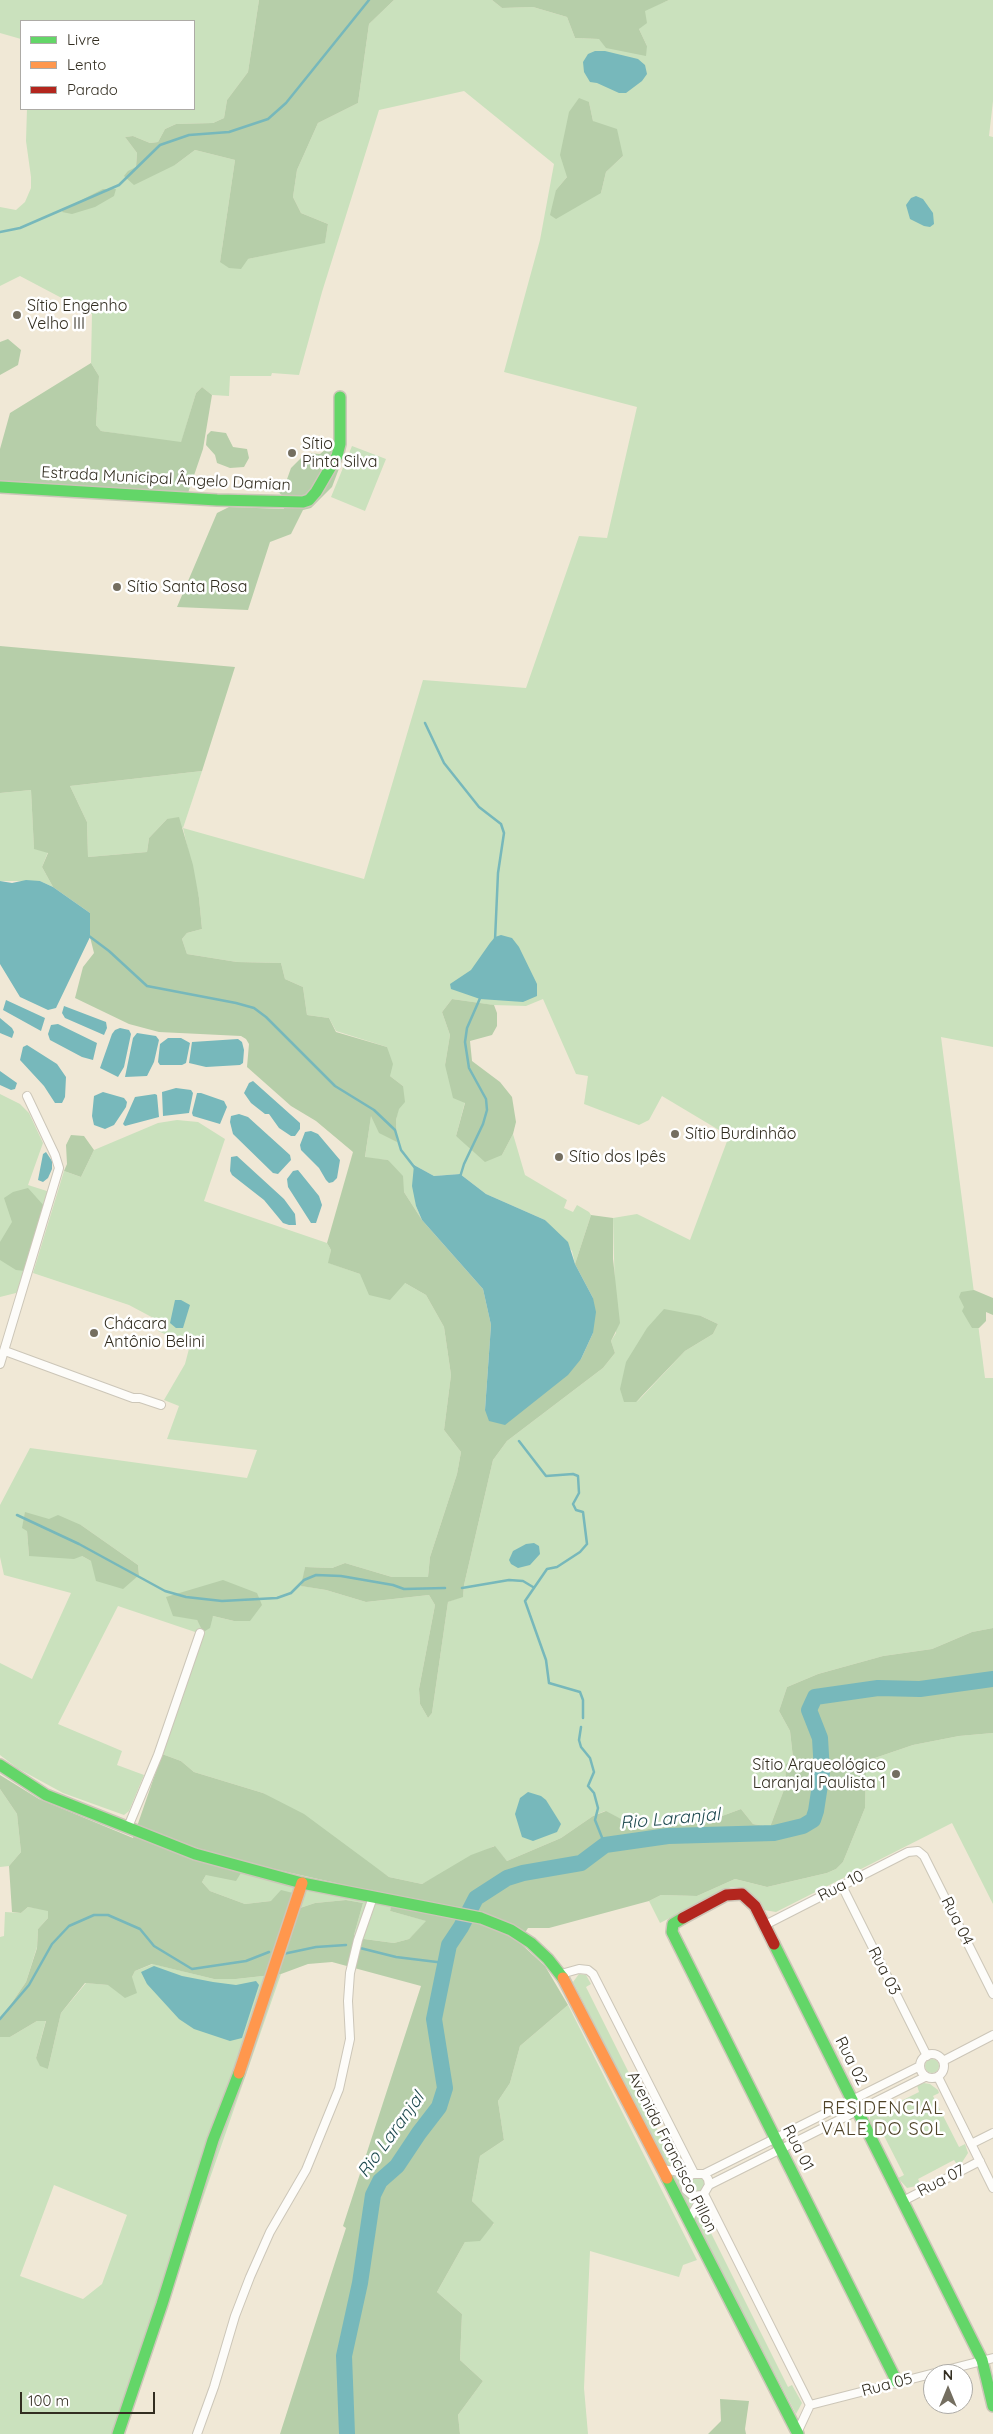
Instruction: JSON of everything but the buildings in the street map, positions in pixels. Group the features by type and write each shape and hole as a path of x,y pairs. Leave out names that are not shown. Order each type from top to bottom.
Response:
{"street":[{"name":"Estrada Municipal Ângelo Damian","path":"0,487 217,500 303,502 316,492 336,456 340,444 340,398"},
{"path":"0,1364 59,1168 56,1155 27,1096"},
{"path":"5,1351 133,1398 140,1398 161,1405"},
{"path":"128,1827 158,1755 200,1633"},
{"name":"Avenida Francisco Pillon","path":"0,1765 46,1795 203,1857 302,1883 481,1918 521,1936 540,1950 561,1974 798,2433"},
{"name":"Rua 10","path":"765,1925 908,1852 918,1851"},
{"name":"Rua 04","path":"918,1851 924,1856 993,1994"},
{"path":"118,2434 162,2304 213,2140 236,2082 302,1883"},
{"name":"Rua 03","path":"842,1886 927,2056"},
{"name":"Rua 02","path":"671,1928 673,1924 726,1895 737,1893 751,1900 903,2200 988,2359 993,2405"},
{"path":"197,2434 214,2387 235,2316 250,2277 270,2232 306,2170 339,2089 350,2039 348,2001 350,1973 358,1940 373,1897"},
{"name":"Rua 01","path":"671,1928 897,2382"},
{"path":"561,1974 579,1969 588,1970 593,1974 693,2173"},
{"path":"943,2061 993,2035"},
{"path":"936,2055 943,2061 944,2070 938,2077 931,2079 925,2077 921,2072 922,2060 927,2056 936,2055"},
{"path":"662,2169 704,2174 920,2066"},
{"path":"688,2221 709,2185 925,2077"},
{"path":"938,2077 993,2188"},
{"path":"971,2144 993,2133"},
{"name":"Rua 07","path":"903,2200 980,2161"},
{"path":"693,2173 685,2181 686,2190 693,2196 703,2195"},
{"path":"704,2174 708,2179 709,2185"},
{"path":"703,2195 810,2405 798,2433"},
{"name":"Rua 05","path":"810,2405 988,2359"}],"green space":[{"path":"0,0 259,0 248,72 227,100 224,118 213,123 176,124 165,129 158,142 150,143 133,136 125,137 137,153 136,167 175,165 195,150 235,160 220,262 248,259 325,242 328,224 301,213 293,197 297,170 318,123 358,103 369,24 394,0 492,0 502,8 533,7 567,17 575,38 599,39 647,46 639,29 645,10 669,0 993,0 993,101 989,136 993,137 993,1047 941,1037 985,1378 993,1378 993,1628 972,1632 932,1649 883,1656 818,1674 787,1687 779,1711 790,1731 793,1758 786,1764 785,1787 770,1827 753,1824 741,1809 714,1819 642,1830 605,1811 593,1816 561,1838 507,1861 494,1846 422,1884 389,1877 263,1793 194,1772 181,1761 162,1754 204,1635 118,1606 58,1724 122,1751 117,1765 144,1775 129,1811 124,1815 63,1793 17,1768 0,1755 0,1663 32,1679 71,1593 4,1575 0,1557 0,1505 30,1448 247,1478 257,1450 167,1439 179,1406 164,1400 185,1364 190,1345 158,1331 161,1322 129,1305 33,1273 64,1171 81,1177 94,1150 158,1123 177,1120 198,1122 225,1139 204,1201 327,1243 331,1250 329,1263 360,1274 405,1283 426,1295 444,1327 451,1375 444,1430 461,1452 457,1474 430,1557 428,1577 392,1577 345,1563 332,1568 305,1567 302,1586 326,1590 366,1602 429,1595 435,1605 419,1689 420,1704 428,1718 432,1713 448,1602 463,1596 493,1460 507,1441 603,1368 615,1353 611,1341 616,1333 613,1218 637,1214 690,1240 729,1136 662,1096 649,1120 639,1125 584,1104 588,1076 576,1074 543,999 526,1006 493,1005 452,999 442,1012 450,1035 445,1065 465,1102 456,1136 502,1155 513,1134 525,1175 567,1200 564,1208 573,1212 577,1205 591,1215 575,1264 572,1251 545,1220 486,1194 460,1174 434,1176 414,1165 416,1206 422,1220 404,1192 388,1160 365,1158 371,1115 397,1141 396,1120 403,1086 390,1076 387,1047 336,1031 329,1018 307,1015 303,987 285,979 281,963 237,962 187,954 182,939 187,933 202,929 199,898 183,828 364,879 423,680 526,688 579,536 607,538 637,407 504,372 540,240 554,164 464,91 379,110 322,292 299,375 272,373 271,376 230,376 229,396 212,395 202,387 196,393 181,443 101,431 96,425 99,376 91,363 92,314 20,276 0,286 0,207 16,210 25,202 31,188 26,141 27,110 195,110 195,20 20,20 20,39 0,33","holes":["589,102 593,121 623,156 606,172 601,193 556,190 567,177","701,1316 718,1324 713,1334 685,1351 637,1402","81,1525 138,1565 139,1575 91,1561 82,1556 29,1556 27,1531","256,1593 234,1621 213,1616 202,1629 197,1620"]},
{"path":"259,0 394,0 369,24 358,103 318,123 297,170 293,197 301,213 328,224 325,243 248,259 241,269 229,268 220,262 235,160 195,150 175,165 134,185 124,176 128,171 136,167 137,153 125,137 133,136 150,143 158,142 165,129 176,124 213,123 224,118 227,100 248,72"},
{"path":"492,0 669,0 645,11 647,23 639,29 647,46 646,56 606,48 599,39 575,38 567,17 533,7 502,8"},
{"path":"579,98 589,102 593,121 617,129 623,156 606,172 601,193 556,219 550,215 556,190 567,177 560,155 569,112"},
{"path":"103,189 116,189 114,196 95,207 72,214 62,212 64,209"},
{"path":"8,339 21,350 18,365 0,375 0,342"},
{"path":"91,363 99,376 96,425 101,431 181,442 196,393 202,387 212,395 203,449 188,493 0,481 0,449 10,413"},
{"path":"211,431 226,433 233,447 247,449 249,458 244,467 230,468 217,463 215,455 206,445 207,435"},
{"path":"332,444 344,445 343,458 332,487 311,508 303,510 291,534 270,542 248,610 177,607 217,513 229,507 284,509 284,497 277,491 276,480 286,482 291,468 306,453 320,454"},
{"path":"352,446 386,459 365,511 331,497"},
{"path":"0,646 235,667 202,771 70,786 87,822 88,857 147,852 149,838 167,819 179,817 193,865 202,929 187,933 182,939 187,954 237,962 281,963 285,979 303,987 307,1015 329,1018 336,1032 387,1047 393,1064 390,1076 403,1086 405,1102 399,1109 396,1120 397,1142 379,1133 371,1116 365,1157 388,1160 403,1176 404,1192 422,1220 483,1289 491,1325 485,1410 581,1359 593,1333 593,1298 575,1264 591,1215 613,1218 613,1259 620,1323 611,1341 615,1353 603,1368 507,1441 493,1460 464,1585 463,1597 448,1602 432,1713 428,1718 420,1704 419,1689 435,1605 429,1595 366,1602 326,1590 301,1586 305,1567 332,1568 345,1563 392,1577 428,1577 430,1557 457,1474 461,1452 444,1430 451,1375 444,1327 426,1295 405,1283 390,1300 369,1295 360,1274 328,1263 331,1250 327,1243 353,1152 316,1121 291,1106 247,1067 249,1044 246,1039 241,1036 159,1032 129,1024 75,998 83,967 94,953 90,937 90,913 53,887 42,867 48,853 34,849 31,790 0,793"},
{"path":"202,771 183,828 167,819 149,838 147,852 88,857 87,822 70,786"},
{"path":"31,790 34,848 48,852 42,867 53,887 40,881 0,881 0,793"},
{"path":"452,999 494,1005 497,1013 497,1026 492,1035 470,1041 472,1061 500,1082 512,1097 516,1122 513,1134 502,1155 485,1162 456,1136 465,1103 453,1098 445,1065 450,1035 442,1012"},
{"path":"0,1094 20,1104 29,1113 43,1143 28,1185 50,1192 20,1292 0,1297"},
{"path":"71,1135 84,1136 94,1150 81,1177 64,1171 67,1164 66,1145"},
{"path":"28,1188 45,1207 25,1271 16,1270 0,1260 0,1242 12,1222 4,1198 13,1192"},
{"path":"974,1290 993,1298 993,1315 986,1312 986,1321 979,1328 972,1328 962,1311 964,1307 959,1297 961,1292"},
{"path":"664,1309 701,1316 718,1324 713,1334 685,1351 636,1402 624,1402 620,1389 626,1362 647,1328"},
{"path":"25,1512 49,1519 58,1515 81,1525 138,1565 139,1575 123,1589 96,1581 91,1561 82,1556 74,1559 29,1556 27,1531 22,1528"},
{"path":"223,1580 257,1593 262,1605 250,1621 234,1621 213,1616 210,1628 205,1631 202,1630 197,1620 173,1616 166,1597"},
{"path":"993,1628 993,1733 959,1736 913,1745 869,1760 866,1769 865,1808 843,1862 836,1869 827,1873 767,1887 735,1879 697,1896 661,1895 649,1901 549,1928 528,1928 519,1942 545,1966 568,2005 520,2046 510,2083 498,2101 504,2140 480,2156 472,2201 494,2223 480,2241 465,2242 437,2292 462,2314 460,2360 483,2381 458,2415 460,2434 280,2434 346,2228 343,2226 421,1986 332,1962 308,1964 281,1974 236,1979 214,1979 152,1964 135,1971 132,1977 137,1993 125,1998 108,1985 85,1983 61,2013 48,2069 40,2066 36,2058 46,2021 37,2021 10,2037 0,2037 0,2020 26,1982 37,1948 38,1929 48,1918 48,1911 28,1907 21,1913 12,1912 9,1866 21,1852 17,1814 0,1789 0,1775 39,1799 133,1838 162,1754 181,1761 194,1772 263,1793 304,1814 389,1877 422,1884 471,1855 495,1846 507,1861 561,1838 593,1816 606,1811 642,1830 714,1819 741,1809 753,1824 770,1827 785,1787 786,1764 793,1758 790,1731 779,1711 787,1687 818,1674 883,1656 932,1649 972,1632","holes":["247,1863 394,1896 390,1911 426,1921 409,1939 394,1943 364,1939 354,1935 363,1903 346,1900 315,1903 300,1908 291,1904 293,1893 281,1890 271,1901 245,1904 210,1891 202,1882 206,1875 236,1881"]},
{"path":"993,1733 993,1904 952,1823 776,1912 764,1910 747,1891 731,1887 660,1923 649,1901 661,1895 697,1896 735,1879 767,1887 827,1873 836,1869 843,1862 865,1808 866,1769 869,1760 913,1745 959,1736"},
{"path":"0,1789 17,1814 21,1852 9,1866 0,1867"},
{"path":"247,1863 395,1896 390,1911 427,1921 409,1939 394,1943 364,1939 354,1935 363,1903 346,1900 315,1903 300,1908 271,1901 245,1904 210,1891 202,1882 206,1875"},
{"path":"28,1907 48,1910 48,1918 38,1929 37,1947 26,1982 0,2020 0,1937 4,1936 5,1912 21,1913"},
{"path":"153,1964 214,1979 236,1979 281,1974 121,2434 0,2434 0,2037 10,2037 37,2021 46,2020 36,2058 48,2069 61,2013 86,1983 108,1985 132,1977 135,1971","holes":["54,2185 127,2215 102,2284 83,2299 20,2276"]},
{"path":"579,1974 586,1975 591,1984 586,1987 668,2151 674,2149 690,2180 693,2177 701,2177 704,2181 705,2186 701,2192 696,2193 709,2219 705,2221 788,2387 792,2385 802,2403 796,2414 665,2164 573,1982"},
{"path":"568,2005 697,2260 683,2265 679,2277 590,2251 584,2388 588,2434 460,2434 458,2415 483,2381 460,2360 462,2314 437,2292 465,2242 494,2224 472,2201 480,2156 504,2140 498,2101 510,2083 520,2046"},
{"path":"929,2059 935,2059 939,2066 935,2073 929,2073 925,2069 925,2063"},
{"path":"930,2084 938,2090 939,2093 933,2096 959,2147 965,2144 968,2153 958,2166 954,2160 918,2179 921,2185 907,2188 898,2178 904,2175 878,2124 872,2127 870,2123 870,2113 880,2104 883,2110 919,2092 917,2085"},
{"path":"720,2399 749,2401 746,2434 708,2434 721,2421"}],"water":[{"path":"595,51 605,51 638,59 645,65 647,74 642,81 626,93 619,93 597,83 590,82 584,72 583,62 588,54"},
{"path":"916,196 923,199 933,213 934,224 930,227 910,219 906,205 911,198"},
{"path":"26,880 40,881 53,887 90,913 90,937 56,1008 48,1010 20,997 0,964 0,881 12,883"},
{"path":"501,935 512,938 519,947 537,984 537,996 523,1002 480,999 451,989 450,984 471,970 495,937"},
{"path":"6,1000 45,1018 41,1031 3,1010"},
{"path":"64,1006 106,1022 107,1028 104,1035 65,1018 62,1013"},
{"path":"0,1018 12,1028 14,1032 12,1038 0,1033"},
{"path":"58,1024 97,1043 93,1060 82,1057 50,1040 48,1034 51,1025"},
{"path":"120,1028 129,1030 131,1034 124,1067 118,1077 100,1068 112,1034"},
{"path":"137,1033 156,1036 159,1040 154,1062 147,1076 125,1077 133,1038"},
{"path":"168,1038 181,1038 190,1043 186,1063 182,1065 160,1065 158,1062 160,1044"},
{"path":"238,1039 242,1042 244,1050 243,1063 240,1065 206,1067 189,1063 192,1042"},
{"path":"27,1045 57,1064 66,1077 65,1097 62,1103 55,1103 44,1086 20,1060 23,1047"},
{"path":"0,1071 17,1083 15,1089 11,1090 0,1085"},
{"path":"253,1081 300,1123 300,1129 295,1136 291,1136 279,1128 269,1114 265,1114 251,1103 244,1093 249,1083"},
{"path":"176,1088 191,1090 193,1093 189,1113 163,1116 162,1092"},
{"path":"103,1092 124,1098 127,1102 126,1107 114,1125 105,1129 94,1125 92,1116 94,1096"},
{"path":"197,1093 224,1101 227,1107 220,1124 193,1116"},
{"path":"157,1095 159,1117 125,1126 123,1124 135,1097"},
{"path":"239,1114 248,1117 290,1155 291,1160 278,1174 273,1173 233,1134 230,1122 231,1116"},
{"path":"311,1131 318,1134 340,1160 337,1178 333,1182 329,1183 326,1180 319,1168 301,1150 300,1145 305,1132"},
{"path":"46,1152 52,1161 52,1169 48,1178 43,1182 38,1180 43,1154"},
{"path":"237,1156 284,1199 295,1214 296,1225 283,1223 264,1200 232,1175 230,1171 231,1157"},
{"path":"414,1165 434,1176 460,1174 486,1194 545,1220 568,1242 575,1264 593,1298 596,1312 593,1333 581,1359 568,1375 505,1425 489,1421 485,1410 491,1325 483,1289 422,1220 416,1206 412,1186"},
{"path":"298,1170 319,1196 322,1205 316,1223 311,1223 288,1187 287,1179 293,1171"},
{"path":"175,1300 181,1300 190,1305 183,1328 176,1328 170,1323"},
{"path":"534,1543 539,1546 540,1554 530,1565 518,1568 511,1564 509,1560 513,1551 526,1544"},
{"path":"528,1792 541,1796 546,1800 561,1824 557,1832 533,1841 522,1837 515,1814 520,1798"},
{"path":"154,1966 182,1976 213,1982 236,1985 256,1981 259,1985 242,2038 230,2041 194,2029 179,2019 147,1984 141,1972"}],"waterway":[{"path":"0,232 20,228 119,185 160,145 189,135 229,132 268,119 286,103 369,0"},
{"path":"425,723 444,763 479,807 501,824 504,833 498,873 495,940"},
{"path":"89,936 109,951 147,986 254,1008 266,1017 335,1086 374,1110 395,1130 401,1150 415,1168"},
{"path":"460,1177 464,1164 483,1124 487,1110 486,1099 469,1068 465,1042 467,1028 481,996"},
{"path":"519,1441 546,1476 573,1474 578,1476 579,1493 573,1504 576,1510 583,1512 587,1544 580,1552 557,1567 547,1569 525,1601 546,1660 549,1683 580,1692 583,1700 583,1718"},
{"path":"17,1515 79,1544 165,1591 186,1597 222,1601 277,1598 291,1593 304,1580 316,1575 341,1576 393,1585 404,1589 445,1588"},
{"path":"462,1588 509,1580 523,1581 533,1587"},
{"name":"Rio Laranjal","path":"347,2434 344,2356 360,2283 373,2195 380,2181 397,2166 439,2107 445,2088 434,2019 449,1945 476,1898 507,1878 523,1873 581,1863 605,1845 668,1836 774,1833 803,1826 813,1820 822,1772 820,1738 809,1710 815,1697 878,1688 920,1689 993,1679"},
{"path":"581,1727 579,1740 581,1747 590,1758 594,1772 588,1786 594,1793 598,1808 595,1820 605,1845"},
{"path":"0,2019 29,1985 52,1944 69,1926 94,1915 108,1915 140,1929 154,1946 192,1969 246,1961 269,1952"},
{"path":"283,1954 316,1947 346,1945"},
{"path":"360,1948 396,1957 445,1963"}],"traffic: fast":[{"path":"0,487 217,500 303,502 309,500 316,492 337,456 340,444 340,397"},
{"path":"0,1765 46,1795 195,1854 302,1883 481,1918 511,1930 531,1943 548,1959 563,1978"},
{"path":"683,1918 673,1924 672,1932 897,2382"},
{"path":"774,1944 982,2360 993,2406"},
{"path":"118,2434 162,2304 213,2140 239,2073"},
{"path":"667,2178 798,2434"}],"traffic: slow":[{"path":"239,2073 302,1883"},
{"path":"563,1978 667,2178"}],"traffic: jam":[{"path":"683,1918 726,1895 742,1894 755,1906 774,1944"}],"place":[{"name":"Sítio Engenho Velho III","path":"17,315"},
{"name":"Sítio Pinta Silva","path":"292,453"},
{"name":"Sítio Santa Rosa","path":"117,587"},
{"name":"Sítio Burdinhão","path":"675,1134"},
{"name":"Sítio dos Ipês","path":"559,1157"},
{"name":"Chácara Antônio Belini","path":"94,1333"},
{"name":"Sítio Arqueológico Laranjal Paulista 1","path":"896,1774"}],"district":[{"name":"RESIDENCIAL VALE DO SOL","path":"883,2119"}]}
